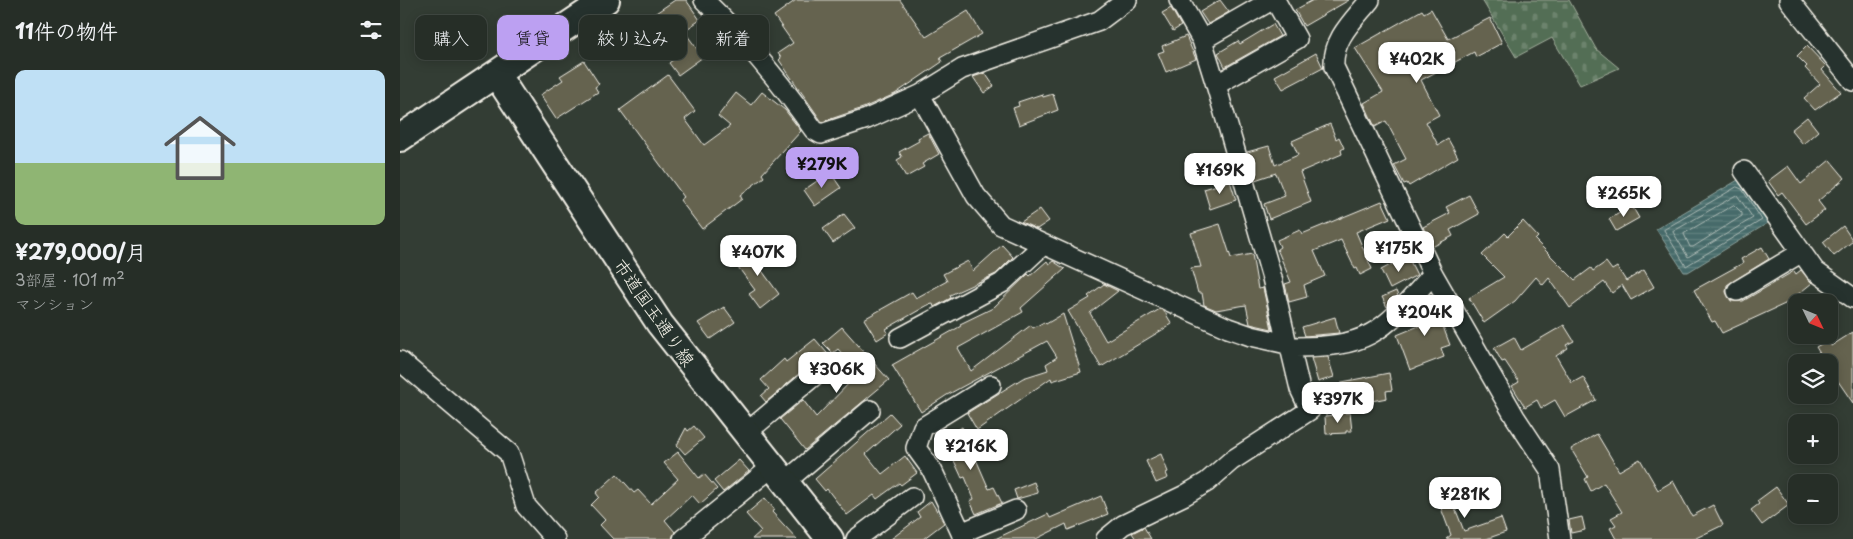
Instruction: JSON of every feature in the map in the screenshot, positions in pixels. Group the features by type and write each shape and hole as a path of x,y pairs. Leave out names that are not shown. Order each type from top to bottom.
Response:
{"street":[{"path":"400,138 606,0"},
{"path":"704,0 726,21 785,89 814,130 821,134 867,119 920,96 962,69 1099,21 1127,0"},
{"path":"1106,539 1123,525 1185,495 1207,482 1231,461 1310,410 1300,390 1272,278 1202,40 1179,0"},
{"path":"1202,40 1273,0 1297,39 1216,85"},
{"path":"1370,0 1339,38 1335,48 1334,67 1433,274 1515,417 1550,470 1560,539"},
{"path":"1789,0 1853,81"},
{"name":"市道国玉通り線","path":"496,74 660,324 745,434 830,539"},
{"path":"920,96 976,196 1001,225 1228,328 1251,336 1288,345 1326,347 1358,340 1378,331 1399,313 1433,274"},
{"path":"1744,171 1815,271 1853,298"},
{"path":"900,338 1002,283 1044,245"},
{"path":"1737,291 1802,252"},
{"path":"400,361 509,453 526,506 554,539"},
{"path":"745,434 828,364"},
{"path":"991,385 922,427 916,448 932,470 963,536 1016,510"},
{"path":"683,539 870,410"},
{"path":"856,539 912,497"}],"green space":[{"path":"1482,0 1569,0 1596,49 1619,68 1580,85 1552,38 1516,57"}],"water":[{"path":"1738,180 1745,185 1768,216 1768,223 1688,272 1684,272 1656,229"}],"building":[{"path":"675,0 686,0 697,16 697,22 687,29 687,15 653,15"},
{"path":"796,0 900,0 926,37 968,11 982,34 940,58 942,62 895,94 863,108 822,122 779,60 781,58 778,53 793,43 774,16"},
{"path":"1220,0 1229,12 1208,24 1200,12"},
{"path":"1313,0 1349,0 1304,26 1295,10"},
{"path":"1171,8 1181,26 1173,31 1162,13"},
{"path":"1431,9 1448,39 1490,18 1502,43 1476,57 1474,52 1421,80 1439,115 1426,122 1438,145 1448,139 1458,157 1409,186 1407,183 1404,184 1394,165 1406,159 1386,121 1375,127 1364,103 1383,92 1355,48 1422,10 1424,13"},
{"path":"1273,24 1280,36 1225,67 1218,53 1238,41 1240,44"},
{"path":"687,35 697,49 697,60 699,60 678,75 669,63 673,60 687,60"},
{"path":"1186,36 1196,59 1166,72 1158,53 1164,51 1162,46"},
{"path":"1807,46 1826,66 1822,70 1841,92 1815,110 1804,98 1820,84 1797,56"},
{"path":"1316,53 1323,68 1283,89 1275,76"},
{"path":"584,61 599,84 595,87 598,92 556,119 540,95 563,80 560,76"},
{"path":"985,73 994,86 984,93 973,77"},
{"path":"668,75 695,111 685,119 704,145 730,126 718,116 736,93 751,105 762,92 785,110 801,131 762,174 764,177 740,195 742,199 702,229 680,200 684,197 620,110"},
{"path":"1042,94 1043,97 1053,94 1058,110 1019,125 1013,108 1019,106 1018,102"},
{"path":"1807,117 1818,131 1803,144 1791,130"},
{"path":"1330,124 1336,139 1339,137 1344,148 1341,150 1342,154 1300,172 1311,202 1269,219 1264,204 1285,196 1276,173 1255,180 1247,152 1269,146 1275,165 1298,155 1292,141"},
{"path":"928,133 939,154 922,164 924,167 906,177 897,160 902,157 899,152 919,141 918,138"},
{"path":"1830,160 1845,178 1818,201 1825,210 1806,224 1782,192 1778,195 1768,181 1788,166 1801,184"},
{"path":"830,172 841,188 815,206 804,190"},
{"path":"1230,181 1236,200 1210,209 1204,189"},
{"path":"1469,195 1479,214 1450,230 1453,236 1432,247 1423,227 1450,213 1446,207"},
{"path":"1382,201 1390,218 1356,232 1372,269 1360,275 1357,268 1355,269 1341,240 1314,251 1325,276 1304,285 1307,297 1289,302 1285,284 1291,282 1277,249 1280,247 1277,240 1300,230 1302,234"},
{"path":"1632,206 1639,218 1616,231 1609,219"},
{"path":"1040,209 1049,221 1037,229 1021,222"},
{"path":"844,214 855,228 833,243 823,229"},
{"path":"1523,221 1538,237 1535,240 1575,280 1591,268 1593,271 1606,262 1612,270 1617,267 1626,281 1644,270 1654,287 1631,300 1622,285 1612,293 1604,282 1570,308 1549,278 1543,285 1536,277 1515,301 1484,323 1469,298 1504,277 1482,255 1505,233 1508,236"},
{"path":"1220,224 1231,258 1252,254 1258,289 1263,288 1272,329 1250,324 1246,305 1216,310 1204,305 1202,293 1198,293 1191,268 1201,267 1191,233"},
{"path":"1843,226 1853,241 1834,256 1823,242"},
{"path":"760,245 771,260 760,268 779,294 760,309 749,294 755,290 738,267 744,262 742,259"},
{"path":"1002,245 1013,257 996,274 950,295 951,298 934,307 933,304 928,305 886,329 888,333 877,340 864,319 912,292 916,298 947,281 943,274 968,261 973,271"},
{"path":"1762,247 1769,259 1727,285 1726,292 1731,301 1743,301 1794,271 1796,274 1801,270 1812,283 1798,294 1788,294 1787,303 1722,333 1715,321 1712,322 1694,290 1743,263 1741,259"},
{"path":"1409,259 1417,275 1390,289 1381,270 1396,262 1397,265"},
{"path":"1047,261 1049,264 1053,261 1065,269 1021,308 1023,312 958,348 971,371 1031,325 1033,328 1044,322 1046,324 1063,314 1081,372 1052,381 1051,378 977,430 967,413 1023,378 1048,370 1046,364 1057,357 1047,341 947,395 921,412 892,365 961,326 960,324 993,308 1028,274 1030,276"},
{"path":"1104,284 1118,291 1090,313 1106,341 1160,309 1164,311 1172,324 1101,367 1068,311 1090,298 1088,296"},
{"path":"1396,291 1398,296 1387,307 1382,297"},
{"path":"1429,295 1438,306 1436,308 1450,345 1441,348 1444,357 1410,370 1397,335 1426,323 1414,312"},
{"path":"724,307 735,322 710,339 698,323"},
{"path":"1335,317 1339,333 1305,336 1302,327"},
{"path":"1564,325 1574,341 1566,345 1568,348 1556,356 1572,383 1583,377 1596,400 1565,417 1555,400 1541,408 1537,400 1525,407 1512,386 1519,382 1505,361 1502,362 1494,348 1514,337 1521,350"},
{"path":"842,327 889,380 805,450 780,419 803,400 816,417 859,373 838,349 833,353 823,343"},
{"path":"1853,332 1853,403 1838,381 1838,354 1820,354 1816,347 1821,344 1830,344 1831,346 1838,344 1838,342"},
{"path":"815,339 827,353 821,355 766,402 761,396 769,389 761,380 784,359 786,362"},
{"path":"1328,357 1334,377 1318,382 1311,358"},
{"path":"1389,373 1392,390 1386,391 1387,398 1346,406 1342,382"},
{"path":"890,413 900,424 866,454 882,474 905,456 917,473 877,499 874,495 847,515 827,489 825,491 815,479"},
{"path":"1336,413 1350,413 1352,431 1326,434 1325,416 1336,415"},
{"path":"694,426 704,438 685,454 677,445 686,428 688,431"},
{"path":"962,427 989,489 994,487 1002,503 976,514 970,501 974,499 965,477 962,478 951,454 948,456 940,442"},
{"path":"1597,434 1619,471 1640,459 1658,490 1673,481 1692,516 1713,505 1723,525 1694,539 1616,539 1610,528 1616,525 1611,518 1622,512 1604,483 1591,491 1585,479 1588,477 1571,449"},
{"path":"678,452 699,478 704,474 717,489 700,504 692,495 665,520 675,532 672,539 613,539 600,525 605,520 591,505 599,497 596,493 617,474 634,493 638,490 651,504 678,479 664,463"},
{"path":"1161,454 1168,472 1166,473 1168,478 1156,483 1146,461"},
{"path":"739,460 749,471 723,492 714,481"},
{"path":"1034,482 1038,493 1017,499 1014,490"},
{"path":"1452,485 1460,506 1455,508 1464,531 1501,518 1506,532 1486,539 1446,539 1451,535 1435,492"},
{"path":"1776,487 1788,506 1762,525 1751,510 1759,504 1757,501"},
{"path":"1101,496 1108,514 1068,530 1066,524 1036,539 995,539 1048,514 1050,518"},
{"path":"765,498 775,510 772,512 797,539 752,539 761,531 746,514"},
{"path":"931,501 944,523 923,539 891,539 920,517 917,512"},
{"path":"1582,517 1585,530 1571,533 1569,520"},
{"path":"1144,527 1151,539 1136,539 1132,533"}]}
